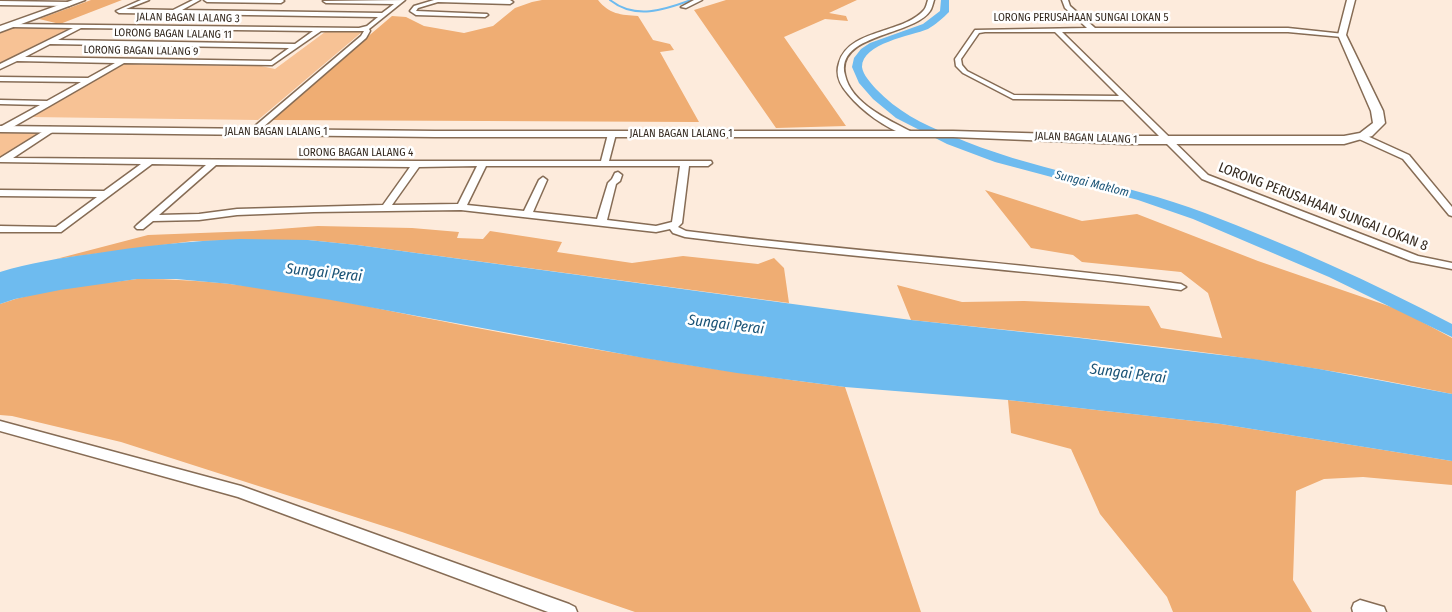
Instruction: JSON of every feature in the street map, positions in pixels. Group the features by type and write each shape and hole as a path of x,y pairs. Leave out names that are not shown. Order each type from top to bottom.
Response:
{"main road":[{"path":"4,27 70,2 81,0"},
{"path":"1351,0 1342,36 1378,116 1379,123 1372,133 1362,137"},
{"name":"JALAN BAGAN LALANG 1","path":"1,129 612,134 909,133 1169,140 1344,140 1362,137"}],"street":[{"path":"20,4 29,0"},
{"path":"146,0 119,11 384,15"},
{"path":"173,12 197,0"},
{"path":"207,0 282,0"},
{"path":"260,14 282,0"},
{"path":"485,15 416,13 413,11 416,8 440,0 510,2"},
{"path":"684,7 699,0"},
{"path":"909,133 877,115 850,94 840,78 840,66 846,53 856,45 909,23 929,10 931,0"},
{"path":"1065,0 1067,7 1093,30"},
{"path":"307,14 323,3 401,1"},
{"path":"252,132 364,37 367,31 365,29 401,1"},
{"path":"0,3 60,4 70,2"},
{"path":"190,27 217,13"},
{"path":"0,67 80,26"},
{"name":"JALAN BAGAN LALANG 3","path":"4,27 365,29"},
{"path":"297,46 319,30"},
{"name":"LORONG PERUSAHAAN SUNGAI LOKAN 8","path":"1057,30 1205,176 1213,181 1415,259 1452,266"},
{"name":"LORONG PERUSAHAAN SUNGAI LOKAN 5","path":"1127,98 1013,97 965,72 959,66 958,59 977,31 1288,30 1342,36"},
{"name":"LORONG BAGAN LALANG 11","path":"49,42 297,46"},
{"name":"LORONG BAGAN LALANG 9","path":"15,59 268,63 275,62 297,46"},
{"path":"1,129 123,61"},
{"path":"0,80 88,80"},
{"path":"0,102 49,103"},
{"path":"2,161 53,130"},
{"path":"604,164 612,134"},
{"path":"1362,137 1406,157 1452,213"},
{"name":"LORONG BAGAN LALANG 4","path":"2,161 213,164 708,163"},
{"path":"0,229 58,230 148,163"},
{"path":"140,227 213,164"},
{"path":"386,206 416,164"},
{"path":"460,207 483,164"},
{"path":"150,218 199,217 237,212 386,206 460,207 656,229 672,226 677,223 685,164"},
{"path":"601,223 612,183 616,181 618,175"},
{"path":"527,214 543,180"},
{"path":"0,193 108,194"},
{"path":"672,226 676,232 684,234 776,246 1020,266 1181,287"},
{"path":"0,426 240,492 569,612"},
{"path":"1360,608 1378,612"}],"shaded area":[{"path":"91,0 122,0 60,24 39,19"},
{"path":"542,0 598,0 606,8 616,13 638,16 653,40 670,44 674,50 660,52 699,122 270,120 392,16 406,17 424,26 464,33 493,26 515,8"},
{"path":"726,0 857,0 829,13 846,16 848,21 825,19 784,37 846,126 776,128 694,10"},
{"path":"14,27 66,28 66,31 0,65 0,33"},
{"path":"325,32 362,32 258,120 29,117 124,64 261,66 275,69"},
{"path":"0,131 36,132 38,134 0,159"},
{"path":"985,190 1082,221 1137,214 1258,261 1400,310 1452,338 1452,394 1335,372 1216,354 911,320 897,285 962,302 1024,301 1149,306 1161,328 1222,338 1208,293 1181,272 1082,262 1073,255 1031,248"},
{"path":"318,226 412,228 459,232 457,238 483,239 490,231 562,242 557,252 632,263 683,256 758,264 774,258 784,268 789,303 308,240 193,241 56,259 148,235 253,231"},
{"path":"137,279 219,283 300,294 605,351 701,367 845,387 921,612 635,612 402,532 121,442 12,416 0,415 0,304 50,291"},
{"path":"1008,400 1221,424 1452,461 1452,485 1363,477 1324,479 1296,491 1293,580 1312,612 1173,612 1167,597 1100,514 1071,449 1011,433"}],"water":[{"name":"Sungai Perai","path":"240,239 308,240 357,245 911,320 1254,359 1319,369 1452,394 1452,461 1221,424 1008,400 845,387 737,373 644,358 331,300 230,284 176,279 137,279 60,290 0,304 0,272 33,263 128,249"}],"waterway":[{"path":"610,0 629,10 639,11 660,10 691,0"},
{"name":"Sungai Maklom","path":"945,0 944,12 928,25 884,40 865,51 859,58 857,67 863,81 885,104 900,115 951,141 1000,159 1143,197 1224,226 1383,296 1452,331"}]}
